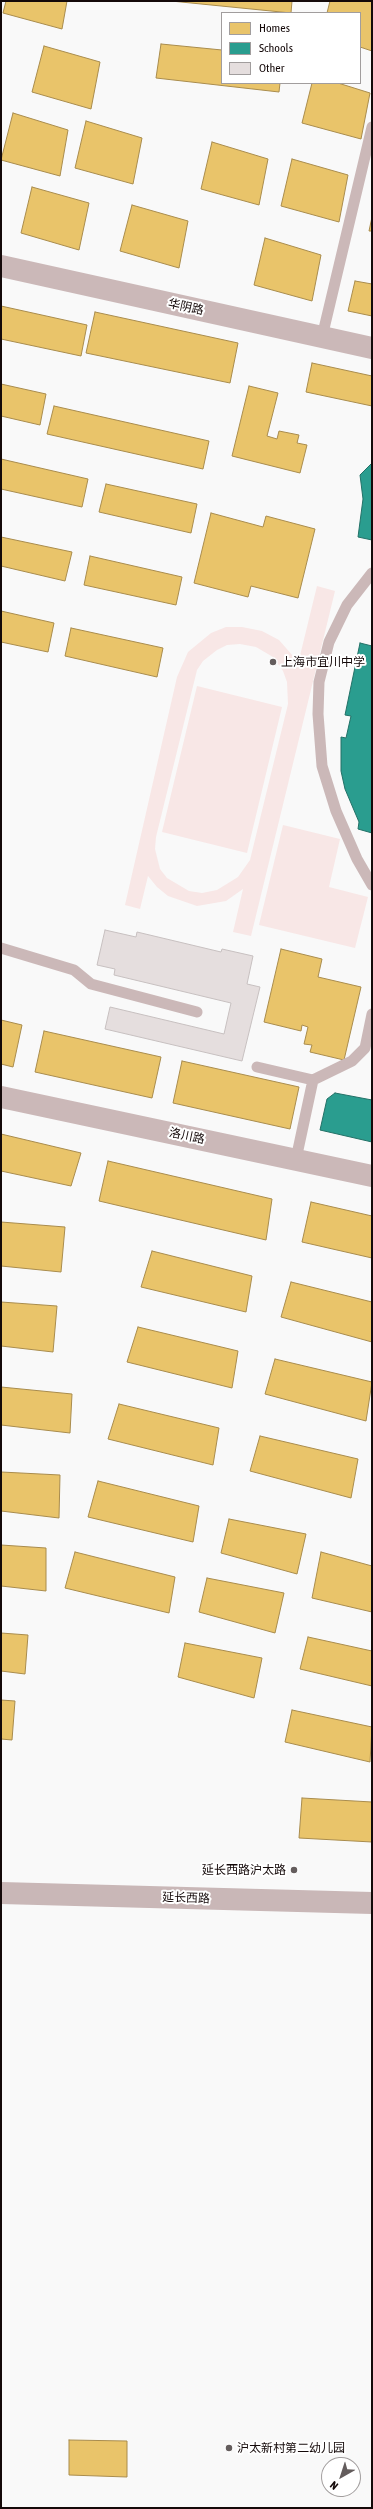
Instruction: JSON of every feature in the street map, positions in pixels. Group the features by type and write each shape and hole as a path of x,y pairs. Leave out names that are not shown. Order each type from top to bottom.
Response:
{"street":[{"name":"华阴路","path":"1,266 372,348"},
{"name":"洛川路","path":"1,1097 372,1176"},
{"name":"延长西路","path":"1,1893 372,1903"}],"lane":[{"path":"322,337 372,127"},
{"path":"372,573 347,605 329,642 319,682 318,714 322,766 336,811 357,859 372,885"},
{"path":"1,948 74,970 91,984 197,1012"},
{"path":"257,1067 313,1080 352,1061 365,1048 372,1014"},
{"path":"296,1160 313,1080"}],"shaded area":[{"path":"317,586 335,591 251,936 233,932 243,889 226,901 197,906 168,896 157,887 148,876 140,909 125,905 177,677 188,652 211,633 226,627 242,627 262,631 279,640 293,656 297,668","holes":["240,644 256,647 273,657 283,671 287,682 288,704 250,860 238,877 217,890 202,893 189,891 167,878 160,869 155,849 156,837 197,670 203,661 217,650 227,645"]},
{"path":"197,686 282,707 247,853 162,832"},
{"path":"283,825 340,839 329,887 368,897 355,948 259,925"}],"building: Homes":[{"path":"6,1 67,1 62,29 3,13"},
{"path":"171,1 292,1 291,12"},
{"path":"330,1 372,1 372,51 361,47 361,12 327,12"},
{"path":"161,44 221,50 221,84 280,84 279,92 156,78"},
{"path":"44,46 100,62 91,109 32,92"},
{"path":"312,84 341,84 370,93 361,139 302,123"},
{"path":"13,113 68,130 60,176 1,160"},
{"path":"86,121 142,138 133,184 75,168"},
{"path":"212,142 268,159 259,205 201,189"},
{"path":"292,159 348,175 339,222 281,206"},
{"path":"32,187 89,203 79,250 21,233"},
{"path":"132,205 188,221 179,268 120,251"},
{"path":"372,217 372,231 369,231"},
{"path":"265,238 321,255 312,301 254,285"},
{"path":"355,281 372,284 372,316 348,311"},
{"path":"1,306 87,325 81,356 1,339"},
{"path":"95,312 238,343 230,383 86,353"},
{"path":"312,363 372,376 372,406 306,392"},
{"path":"1,384 46,394 40,425 1,416"},
{"path":"249,386 278,393 267,436 277,439 279,431 299,435 297,443 307,445 300,473 232,456"},
{"path":"54,406 209,441 203,469 47,434"},
{"path":"1,459 88,479 82,507 1,489"},
{"path":"106,484 197,504 191,533 99,512"},
{"path":"211,513 263,527 266,516 315,529 298,598 251,586 248,597 194,583"},
{"path":"1,537 72,552 65,581 1,566"},
{"path":"90,556 182,577 176,605 84,585"},
{"path":"1,611 54,623 48,652 1,642"},
{"path":"71,628 163,648 157,677 65,656"},
{"path":"281,949 322,959 318,977 361,987 344,1060 310,1052 312,1045 304,1044 308,1027 302,1025 301,1031 264,1022"},
{"path":"1,1020 22,1025 13,1067 1,1064"},
{"path":"44,1031 161,1057 152,1098 35,1072"},
{"path":"182,1061 299,1087 290,1129 173,1103"},
{"path":"1,1134 81,1153 71,1186 1,1171"},
{"path":"108,1161 272,1199 266,1240 99,1201"},
{"path":"311,1202 372,1216 372,1258 302,1242"},
{"path":"1,1222 65,1227 61,1272 1,1266"},
{"path":"152,1251 252,1276 246,1312 141,1287"},
{"path":"291,1282 372,1302 372,1342 281,1317"},
{"path":"1,1302 57,1306 53,1352 1,1346"},
{"path":"138,1327 238,1351 232,1388 127,1362"},
{"path":"275,1359 372,1382 366,1421 265,1394"},
{"path":"1,1387 72,1394 70,1433 1,1425"},
{"path":"119,1404 219,1428 213,1465 108,1439"},
{"path":"260,1436 358,1459 351,1498 250,1471"},
{"path":"1,1472 60,1475 59,1518 1,1511"},
{"path":"98,1481 199,1506 193,1542 88,1517"},
{"path":"229,1519 306,1534 297,1574 221,1553"},
{"path":"1,1545 46,1548 46,1591 1,1586"},
{"path":"75,1552 175,1577 169,1613 65,1588"},
{"path":"321,1552 372,1566 372,1612 312,1598"},
{"path":"207,1578 284,1593 275,1633 199,1612"},
{"path":"1,1633 28,1635 25,1674 1,1671"},
{"path":"308,1637 372,1651 372,1686 300,1669"},
{"path":"185,1643 262,1658 254,1698 178,1677"},
{"path":"1,1700 15,1701 12,1740 1,1739"},
{"path":"292,1710 372,1727 370,1762 285,1742"},
{"path":"302,1798 372,1802 372,1842 299,1838"},
{"path":"69,2440 127,2441 127,2477 69,2475"}],"building: Schools":[{"path":"372,463 372,540 358,537 363,499 360,475"},
{"path":"360,643 372,646 372,833 358,829 359,822 345,789 341,771 341,737 346,738 351,716 345,715"},
{"path":"335,1093 372,1100 372,1142 320,1130 327,1099"}],"building: Other":[{"path":"105,930 136,937 137,932 221,952 222,949 253,956 247,984 260,987 242,1061 105,1029 110,1007 224,1034 231,1003 114,975 115,969 97,965"}],"place":[{"name":"上海市宜川中学","path":"273,662"},
{"name":"延长西路沪太路","path":"294,1870"},
{"name":"沪太新村第二幼儿园","path":"229,2448"}]}
